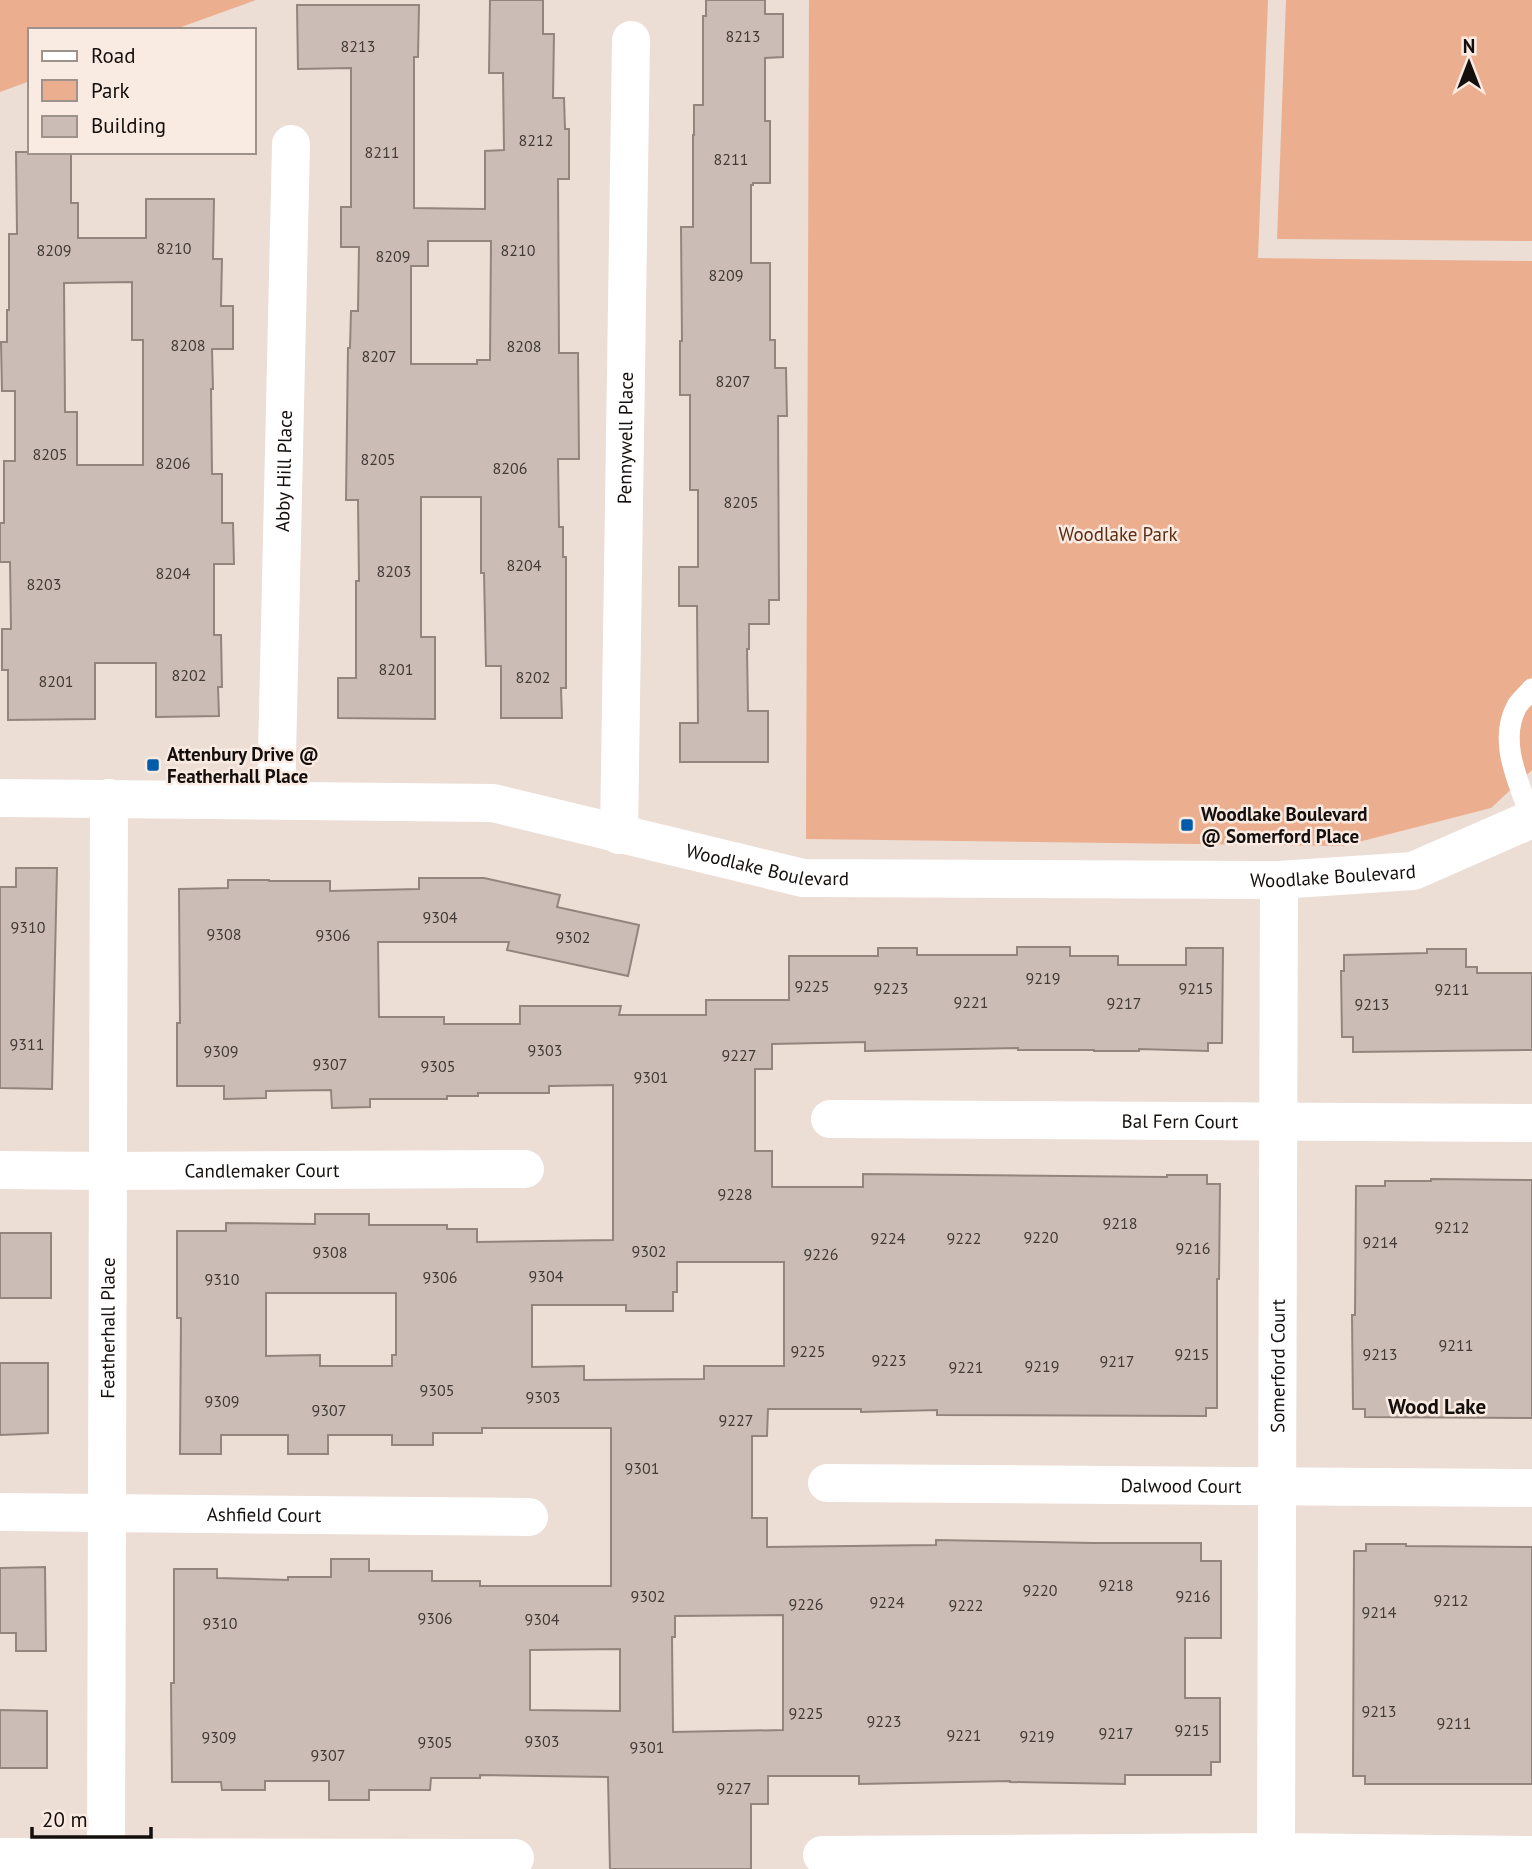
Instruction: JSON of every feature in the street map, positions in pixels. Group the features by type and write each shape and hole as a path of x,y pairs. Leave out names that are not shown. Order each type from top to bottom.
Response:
{"street":[{"name":"Pennywell Place","path":"619,835 631,40"},
{"name":"Abby Hill Place","path":"276,800 291,144"},
{"name":"Woodlake Boulevard","path":"0,798 493,803 803,878 1279,880 1413,871 1532,819"},
{"name":"Featherhall Place","path":"106,1856 109,799"},
{"name":"Somerford Court","path":"1276,1852 1279,880"},
{"name":"Bal Fern Court","path":"830,1119 1532,1123"},
{"name":"Candlemaker Court","path":"0,1170 525,1169"},
{"name":"Dalwood Court","path":"827,1483 1532,1488"},
{"name":"Ashfield Court","path":"0,1512 529,1517"},
{"path":"822,1855 1276,1852 1532,1855"},
{"path":"0,1857 515,1858"}],"lane":[{"path":"1532,690 1517,707 1510,729 1511,760 1532,819"}],"green space":[{"path":"0,0 256,0 179,28 28,28 28,82 0,92"},
{"name":"Woodlake Park","path":"809,0 1268,0 1258,258 1532,261 1532,770 1491,808 1343,846 806,839"},
{"path":"1286,0 1532,0 1532,241 1277,239"}],"building":[{"path":"490,0 543,0 543,34 554,34 553,98 564,98 565,129 569,129 569,179 558,179 559,353 578,353 579,459 558,459 559,527 563,527 563,557 566,557 566,688 561,688 562,718 501,718 501,666 486,666 484,573 481,573 481,497 421,497 421,637 435,637 435,719 338,718 338,678 356,678 356,581 359,581 358,500 346,500 348,348 351,311 358,311 359,247 341,247 341,207 351,207 351,68 298,69 297,5 419,5 418,57 414,57 414,208 485,209 485,151 504,150 503,73 489,73","holes":["428,241 491,241 490,360 477,360 477,364 411,364 411,266 428,266"]},
{"path":"706,0 765,0 765,14 783,14 783,57 765,58 765,121 770,121 770,183 751,185 751,263 770,263 770,340 775,340 775,368 786,368 787,416 778,416 779,600 769,600 769,624 749,624 747,649 748,711 768,711 768,762 680,762 680,723 698,723 697,606 679,606 679,567 698,567 698,490 690,490 690,395 680,395 681,227 693,227 694,105 703,105 703,16 706,16"},
{"path":"16,152 71,154 71,203 78,203 78,238 146,238 146,199 214,199 213,259 222,259 221,306 233,306 233,349 212,349 212,474 222,474 222,523 233,523 234,564 214,564 214,635 221,635 222,687 218,687 219,716 156,717 156,663 95,663 95,719 8,720 8,670 2,670 2,629 11,629 10,562 0,562 0,523 4,523 4,461 15,461 15,391 2,391 1,342 7,342 9,310 9,234 17,234","holes":["132,282 132,340 143,340 143,465 77,465 77,412 65,412 64,283"]},
{"path":"16,868 57,868 52,1089 0,1088 0,887 16,887"},
{"path":"419,878 484,878 560,895 557,907 639,925 628,976 507,950 509,942 378,942 379,1017 444,1017 444,1024 520,1024 520,1006 621,1006 619,1015 706,1015 706,1000 789,1000 789,956 878,956 878,948 917,948 917,955 1017,955 1017,947 1070,947 1070,956 1118,956 1118,965 1186,965 1186,948 1223,948 1222,1043 1208,1043 1208,1051 1018,1048 865,1051 865,1042 772,1044 772,1069 755,1069 755,1151 772,1151 772,1187 863,1187 863,1174 1167,1177 1207,1175 1207,1184 1220,1184 1217,1408 1206,1408 1206,1416 937,1415 937,1410 861,1412 861,1409 768,1409 767,1436 752,1436 752,1518 767,1518 767,1547 936,1545 936,1540 1201,1543 1201,1561 1221,1561 1221,1638 1185,1638 1185,1698 1220,1698 1220,1762 1211,1762 1211,1775 1125,1775 1125,1784 1010,1781 859,1784 859,1776 768,1776 768,1804 751,1804 751,1869 610,1869 608,1777 480,1775 480,1778 431,1778 430,1790 369,1790 369,1800 329,1800 329,1781 265,1781 265,1790 222,1790 221,1782 172,1782 174,1569 217,1569 217,1578 288,1580 288,1577 331,1577 331,1559 369,1559 369,1571 432,1571 432,1581 480,1581 480,1586 611,1586 611,1428 482,1428 482,1433 433,1433 433,1445 392,1445 392,1435 328,1435 328,1454 288,1454 288,1435 221,1435 221,1454 180,1454 181,1318 177,1318 177,1231 226,1231 226,1223 315,1224 315,1214 369,1214 369,1225 447,1225 447,1229 477,1229 477,1242 613,1240 613,1085 549,1086 549,1093 478,1093 478,1096 447,1096 447,1099 370,1099 370,1107 332,1108 331,1090 266,1091 266,1098 224,1099 224,1086 177,1086 177,1023 180,1023 179,889 228,888 228,880 269,880 330,881 330,891 419,889","holes":["677,1262 784,1262 784,1366 704,1366 704,1379 584,1380 584,1366 532,1367 532,1305 626,1305 626,1311 673,1311 673,1292 677,1292","266,1293 396,1293 396,1355 392,1355 392,1366 320,1366 320,1355 266,1356","783,1615 783,1730 673,1732 672,1637 675,1637 675,1616","620,1649 620,1711 530,1710 530,1650"]},
{"path":"1427,949 1466,949 1466,967 1477,967 1477,973 1532,973 1532,1050 1353,1052 1353,1037 1342,1037 1341,971 1344,971 1344,955 1427,953"},
{"path":"1532,1180 1532,1418 1365,1417 1365,1409 1353,1409 1352,1315 1355,1315 1356,1186 1385,1186 1385,1181"},
{"path":"0,1233 51,1233 51,1298 0,1298"},
{"path":"0,1363 48,1363 48,1433 0,1435"},
{"path":"1366,1544 1532,1547 1532,1784 1365,1784 1365,1776 1353,1776 1354,1551 1366,1551"},
{"path":"45,1567 46,1651 16,1651 16,1633 0,1633 0,1568"},
{"path":"0,1710 47,1711 47,1768 0,1768"}],"place":[{"name":"Attenbury Drive @ Featherhall Place","path":"153,765"},
{"name":"Woodlake Boulevard @ Somerford Place","path":"1187,825"}],"district":[{"name":"Wood Lake","path":"1437,1407"}]}
